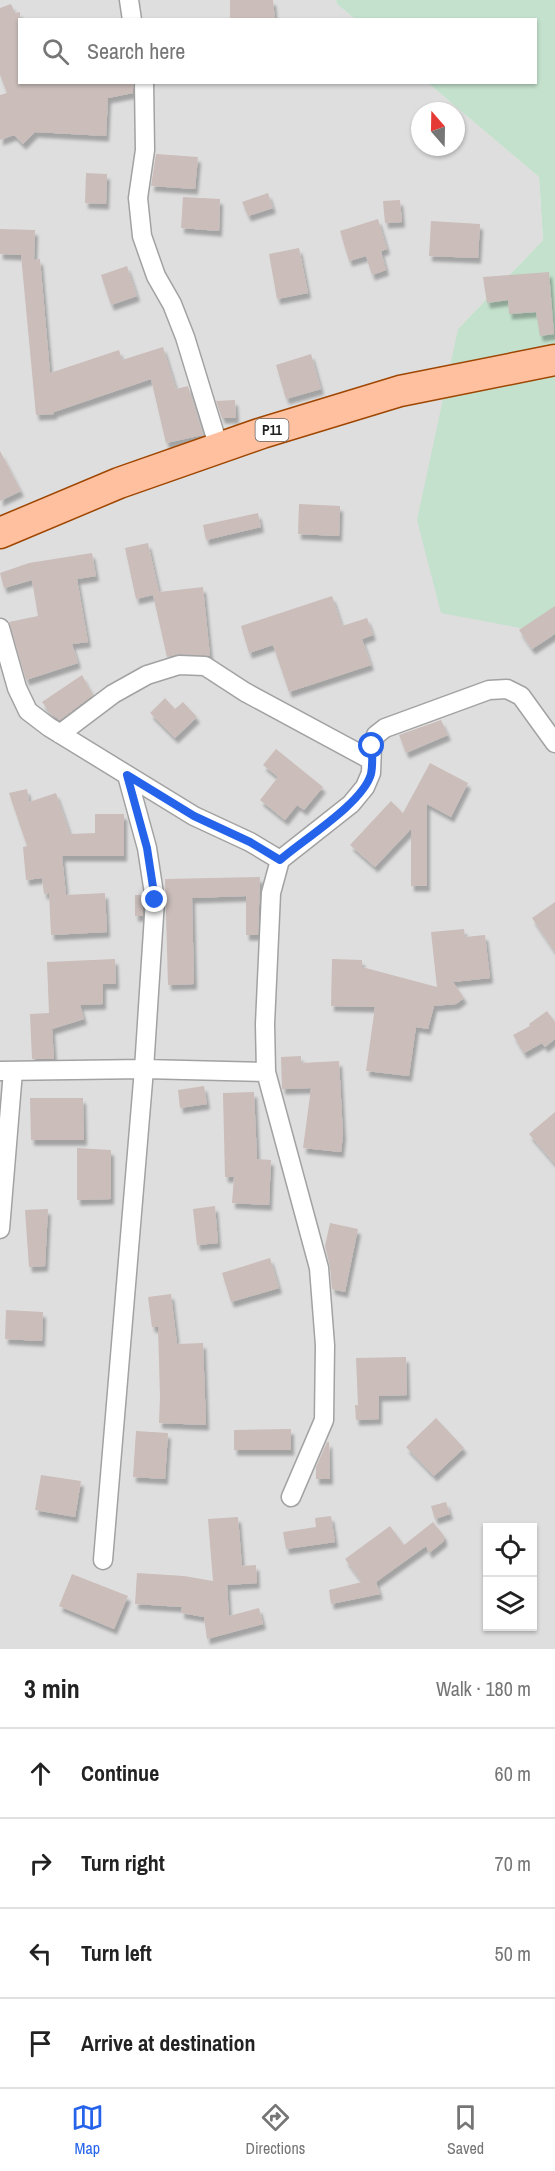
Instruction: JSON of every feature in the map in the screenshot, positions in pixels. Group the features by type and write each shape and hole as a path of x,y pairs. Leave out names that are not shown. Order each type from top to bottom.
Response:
{"main road":[{"name":"P11","path":"0,533 119,483 219,447 400,391 555,360"}],"street":[{"path":"129,0 132,18"},
{"path":"144,84 145,150 138,198 142,236 156,276 172,304 185,337 219,447"},
{"path":"0,628 17,688 28,711 60,734 194,816 250,842 280,860"},
{"path":"60,734 113,694 147,675 179,665 205,666 245,692 371,760"},
{"path":"291,1497 324,1420 325,1345 319,1268 266,1072 271,893 280,860 351,804 371,773 372,746 376,735 385,728 489,690 507,689 521,696 555,743"},
{"path":"103,1560 144,1069 155,900 147,848 127,775"},
{"path":"0,1229 7,1071 144,1069 266,1072"}],"shaded area":[{"path":"0,0 336,0 337,4 354,18 18,18 18,84 429,84 450,102 411,102 411,156 465,156 465,114 539,177 543,240 458,329 547,633 555,637 555,1649 0,1649"}],"green space":[{"path":"336,0 555,0 555,637 547,633 441,613 417,520 458,329 543,240 539,177 465,114 465,102 450,102 429,84 537,84 537,18 354,18 337,4"}],"building":[{"path":"230,0 273,0 275,18 230,18"},
{"path":"11,4 15,13 20,12 20,18 18,18 18,84 133,84 133,93 108,98 106,136 35,132 23,144 14,135 0,140 0,95 7,93 0,75 0,8"},
{"path":"156,154 198,157 195,189 151,186"},
{"path":"86,173 107,174 106,204 85,203"},
{"path":"268,193 273,208 248,216 242,202"},
{"path":"183,197 220,199 219,231 181,228"},
{"path":"400,200 402,222 385,223 383,201"},
{"path":"378,219 387,249 381,251 386,270 372,275 366,256 349,261 340,231"},
{"path":"431,221 480,224 478,258 429,256"},
{"path":"0,229 35,230 34,260 40,259 50,373 119,350 122,360 163,347 176,389 188,386 203,435 166,443 151,379 54,412 54,414 36,415 21,255 0,254"},
{"path":"299,248 308,293 277,299 269,254"},
{"path":"127,266 137,296 111,305 101,275"},
{"path":"549,272 554,334 540,336 536,312 509,314 508,300 487,303 483,277"},
{"path":"311,354 321,389 286,399 276,365"},
{"path":"235,400 236,418 222,418 216,401"},
{"path":"0,451 21,491 0,501"},
{"path":"299,504 340,506 339,536 298,534"},
{"path":"258,513 261,527 206,540 203,525"},
{"path":"148,543 159,592 203,587 210,656 179,654 167,657 153,595 136,599 125,548"},
{"path":"92,553 96,576 77,579 88,642 72,644 78,663 26,680 9,622 38,616 32,580 4,588 0,573 29,563"},
{"path":"332,596 342,626 367,618 373,635 362,639 371,665 289,692 273,645 249,653 241,626"},
{"path":"555,606 555,634 532,649 519,630"},
{"path":"82,675 93,695 60,720 51,714 42,702"},
{"path":"165,698 175,709 183,702 197,717 175,738 150,713"},
{"path":"441,720 448,735 406,753 399,735"},
{"path":"276,749 323,787 304,810 297,805 285,820 260,800 278,777 263,765"},
{"path":"430,763 468,783 451,817 427,804 427,886 411,886 411,829 375,867 350,845 391,801 403,813"},
{"path":"27,789 29,802 56,793 70,834 95,833 95,814 124,814 124,856 62,856 66,895 105,893 107,932 51,935 49,893 44,894 42,878 26,880 23,847 27,846 9,793"},
{"path":"260,877 258,935 246,935 246,896 192,898 194,984 168,985 165,879"},
{"path":"135,895 143,895 143,916 135,916"},
{"path":"555,902 555,952 532,918"},
{"path":"464,929 465,937 485,935 490,978 453,982 464,998 456,1004 434,1006 428,1029 416,1027 409,1076 366,1071 375,1007 331,1006 332,959 362,960 362,967 437,987 431,932"},
{"path":"115,959 116,984 103,984 103,1004 80,1005 84,1019 52,1029 54,1059 32,1059 30,1014 49,1013 47,962"},
{"path":"547,1011 555,1022 555,1039 545,1047 542,1043 524,1053 513,1035 530,1026 529,1024"},
{"path":"301,1056 301,1063 339,1061 343,1135 341,1152 303,1148 311,1088 282,1089 281,1057"},
{"path":"204,1086 207,1104 180,1108 178,1090"},
{"path":"254,1092 257,1159 271,1160 269,1205 232,1203 234,1177 225,1177 223,1093"},
{"path":"30,1098 83,1098 84,1140 31,1140"},
{"path":"555,1112 555,1164 529,1134"},
{"path":"77,1148 111,1150 111,1199 77,1200"},
{"path":"215,1206 218,1243 197,1245 193,1209"},
{"path":"48,1209 45,1266 29,1267 25,1210"},
{"path":"330,1223 358,1229 345,1292 332,1289 325,1246"},
{"path":"270,1258 279,1288 231,1302 222,1273"},
{"path":"171,1294 177,1344 203,1343 206,1425 159,1423 158,1327 152,1327 148,1297"},
{"path":"6,1310 43,1312 42,1341 5,1339"},
{"path":"406,1357 407,1395 379,1396 379,1419 356,1420 355,1405 358,1405 356,1358"},
{"path":"436,1418 464,1448 434,1476 406,1447"},
{"path":"291,1429 291,1450 234,1450 234,1430"},
{"path":"136,1431 168,1433 165,1479 133,1477"},
{"path":"329,1442 330,1479 316,1479 316,1467"},
{"path":"41,1475 81,1481 75,1517 35,1510"},
{"path":"446,1502 450,1514 435,1519 431,1506"},
{"path":"331,1516 335,1542 286,1549 283,1532 316,1527 315,1518"},
{"path":"238,1517 242,1566 256,1565 257,1583 227,1585 229,1616 259,1608 263,1624 207,1639 204,1617 181,1613 182,1607 135,1604 137,1573 184,1576 213,1581 208,1519"},
{"path":"433,1522 444,1536 444,1541 429,1553 426,1546 376,1582 380,1594 331,1604 329,1590 362,1582 345,1559 390,1526 404,1545"},
{"path":"72,1574 128,1596 114,1629 59,1606"}],"route":[{"path":"155,900 147,848 127,775 194,816 250,842 280,860 351,804 371,773 372,746"}]}
